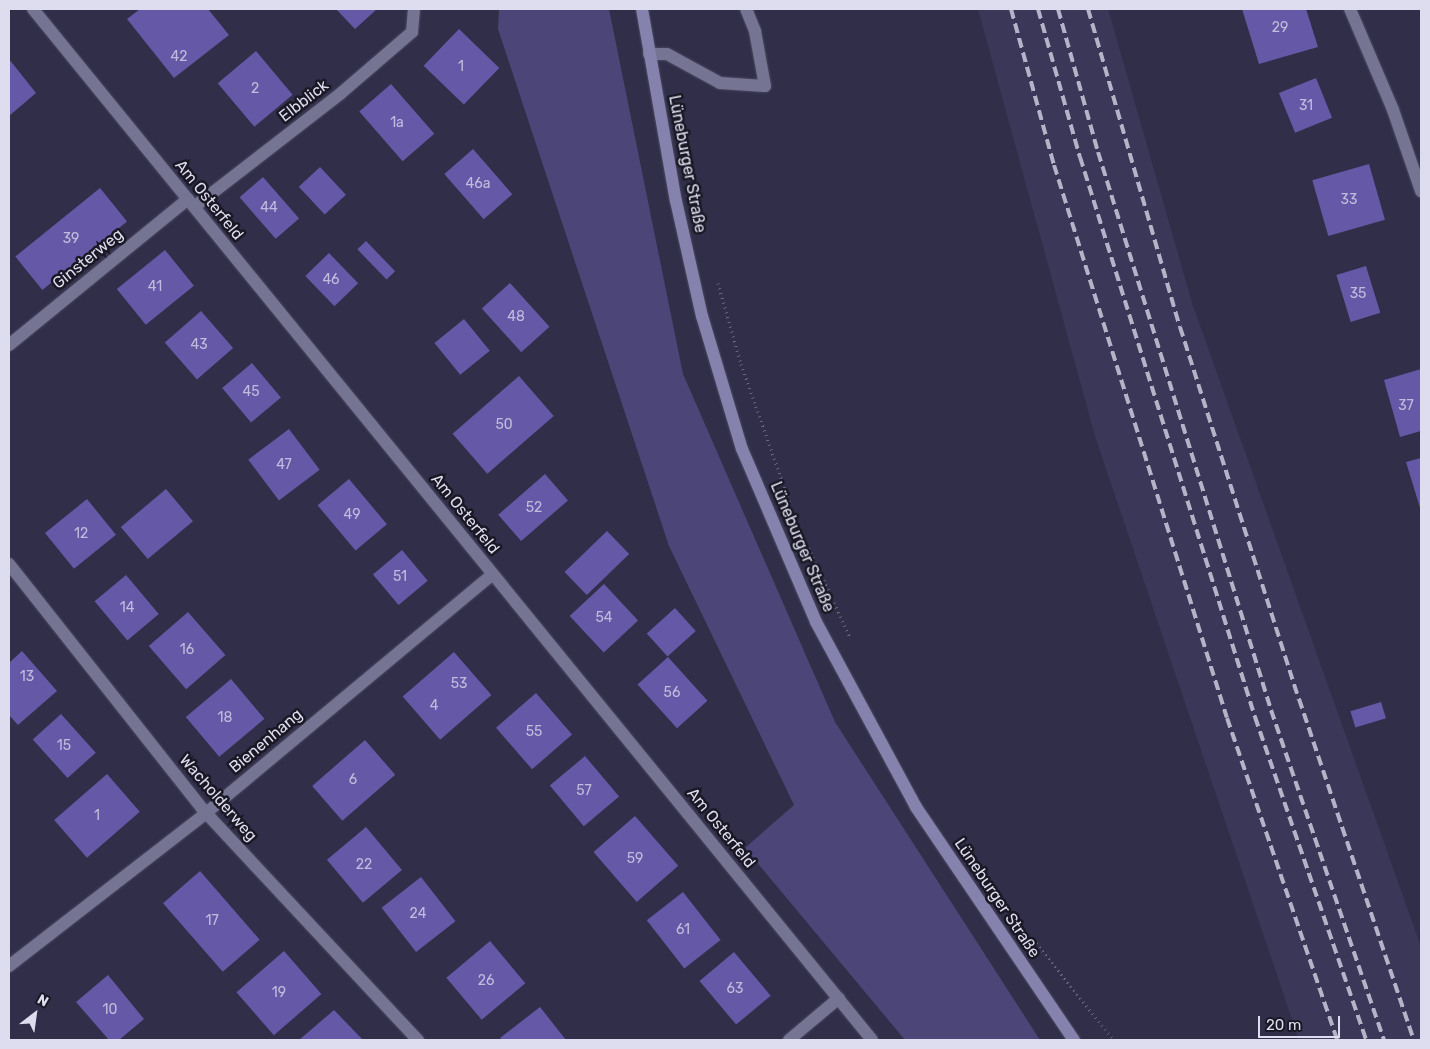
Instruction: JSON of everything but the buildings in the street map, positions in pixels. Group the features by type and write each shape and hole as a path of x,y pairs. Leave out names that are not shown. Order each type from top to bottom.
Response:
{"main road":[{"name":"Lüneburger Straße","path":"642,9 648,54 702,316 742,449 816,622 916,807 1074,1040"}],"street":[{"name":"Am Osterfeld","path":"33,9 872,1040"},
{"name":"Elbblick","path":"191,203 340,94 412,32 414,9"},
{"path":"648,54 667,54 720,83 765,86 756,32 746,9"},
{"path":"1350,9 1393,110 1421,190"},
{"name":"Ginsterweg","path":"9,345 191,203"},
{"name":"Wacholderweg","path":"9,564 206,813 418,1040"},
{"name":"Bienenhang","path":"9,966 206,813 493,574"},
{"path":"789,1040 839,998"}],"path":[{"path":"715,274 741,364 790,504"},
{"path":"806,540 855,647"},
{"path":"1031,937 1114,1040"}],"shaded area":[{"path":"499,9 609,9 683,374 835,722 1040,1040 905,1040 745,848 794,805 669,546 498,29"},
{"path":"978,9 1108,9 1192,303 1421,947 1421,1040 1299,1040 1095,436"}],"railway":[{"path":"1011,9 1054,165 1227,718 1337,1040"},
{"path":"1038,9 1080,157 1255,717 1366,1040"},
{"path":"1058,9 1098,152 1271,710 1384,1040"},
{"path":"1088,9 1180,327 1299,699 1414,1040"}]}
